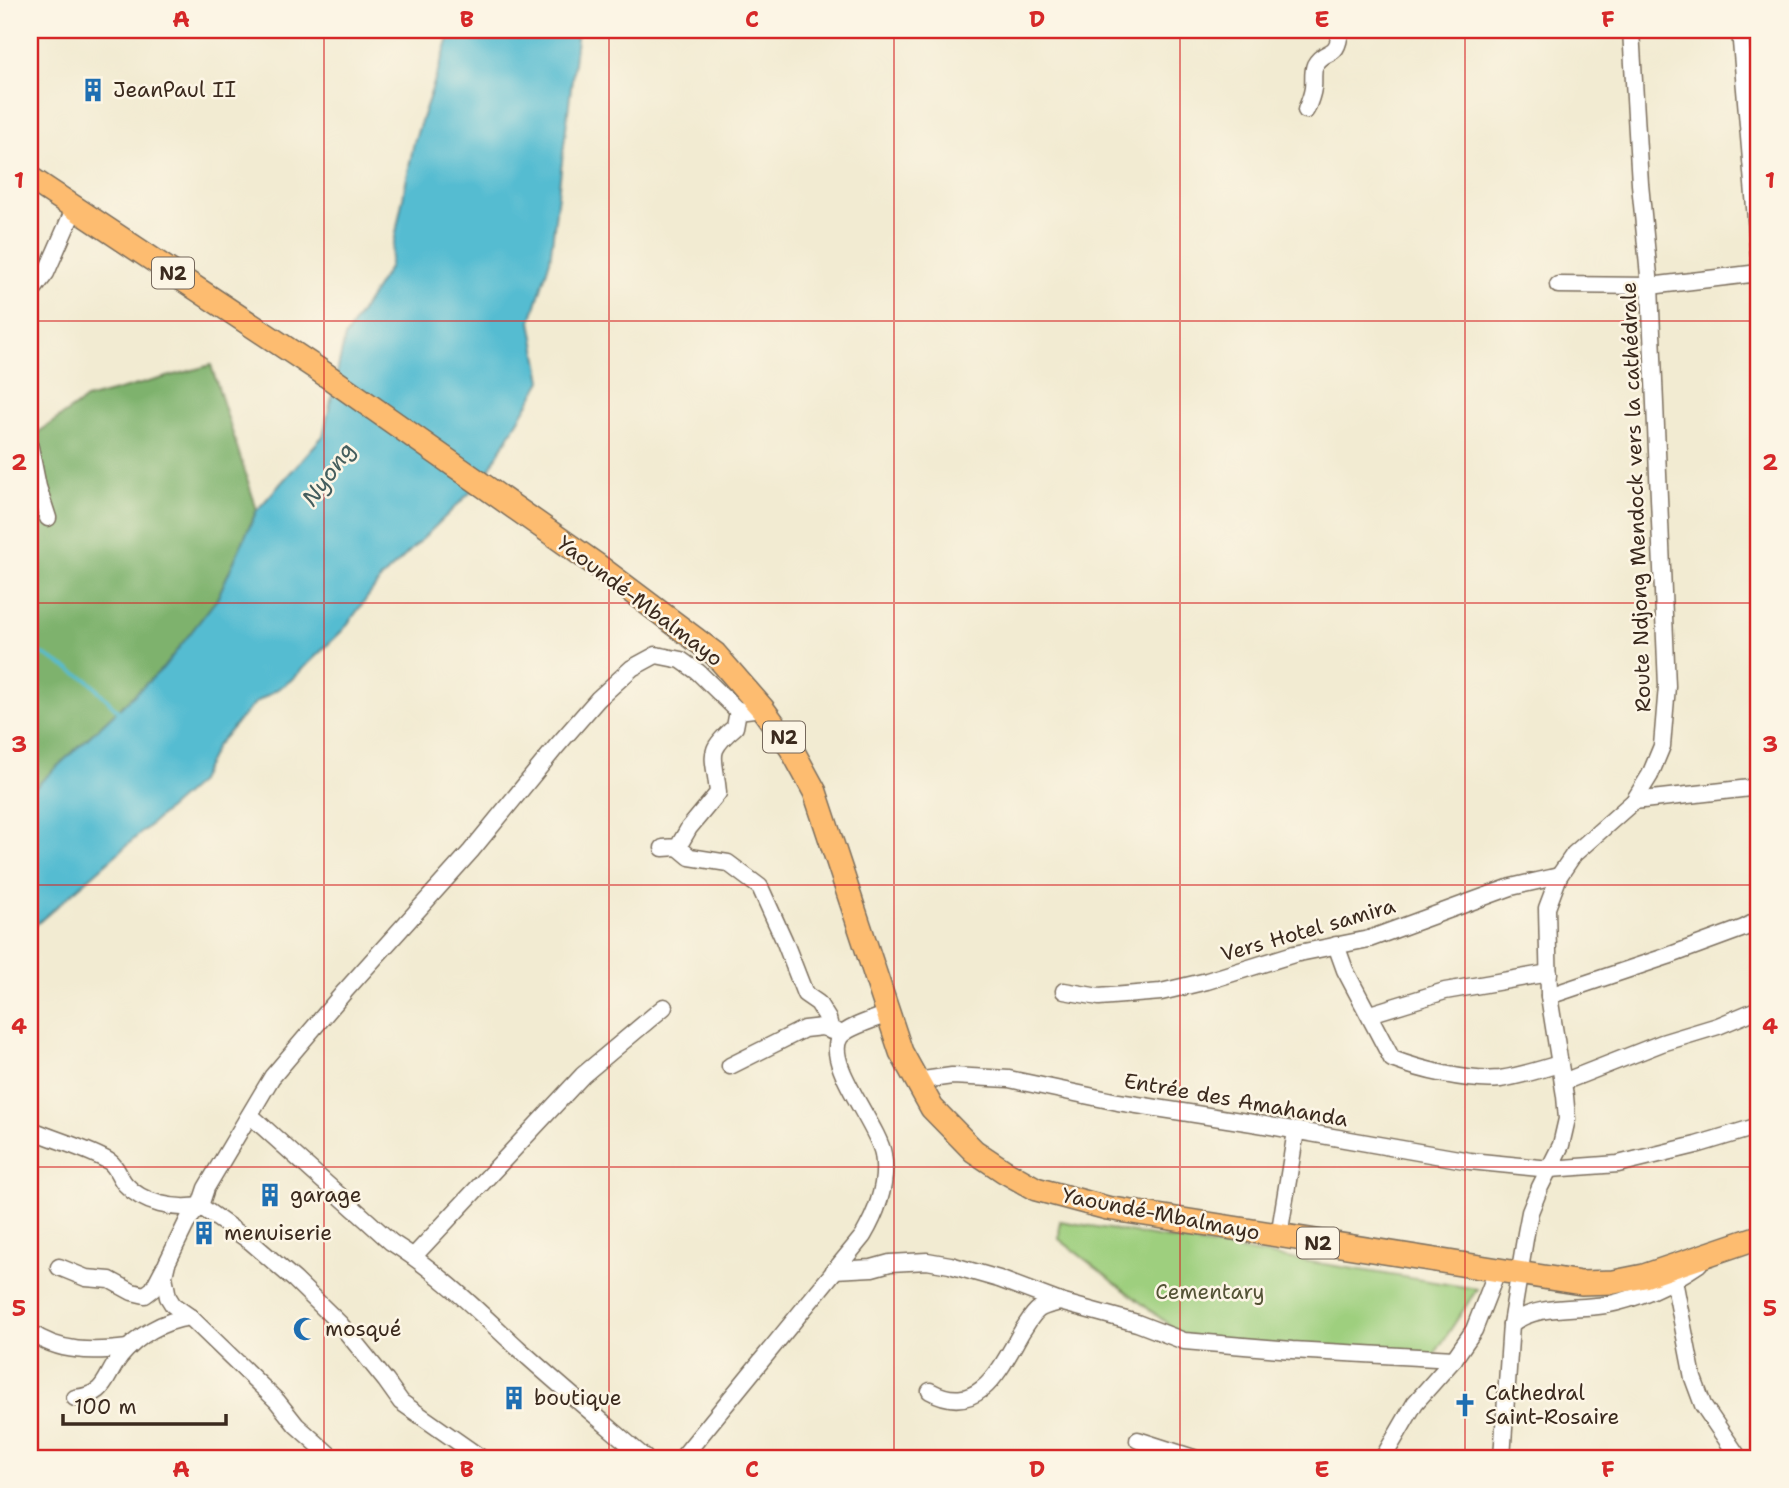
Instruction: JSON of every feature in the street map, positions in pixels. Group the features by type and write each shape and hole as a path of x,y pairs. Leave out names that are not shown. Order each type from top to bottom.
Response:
{"highway":[{"name":"N2","path":"30,178 75,207"},
{"name":"Yaoundé-Mbalmayo","path":"75,207 316,368 504,499 715,654 742,682 791,748 815,792 833,839 901,1052 916,1081 932,1108 974,1151 1004,1171 1037,1188 1107,1208 1581,1283 1614,1282 1678,1266 1759,1237"}],"street":[{"path":"1306,110 1313,93 1315,65 1335,50 1340,30"},
{"name":"Route Ndjong Mendock vers la cathédrale","path":"1502,1458 1511,1324 1530,1212 1561,1145 1567,1119 1549,996 1548,908 1559,876 1574,854 1634,802 1650,775 1662,746 1667,687 1650,286 1640,184 1631,30"},
{"path":"1740,30 1759,256"},
{"path":"30,294 46,273 75,207"},
{"path":"1558,285 1650,286 1759,273"},
{"path":"30,447 48,518"},
{"path":"59,1267 86,1278 110,1280 132,1292 145,1295 153,1289 188,1220 200,1206 206,1188 272,1077 471,851 598,699 632,668 656,656 681,660 698,672 738,711"},
{"path":"738,711 762,708"},
{"path":"682,1458 863,1236 874,1216 885,1170 879,1139 838,1063 838,1032 818,1003 805,994 760,887 728,863 690,857 670,847 718,793 713,749 718,741 735,727 738,711"},
{"path":"1634,802 1759,787"},
{"name":"Vers Hotel samira","path":"1064,991 1098,997 1161,992 1207,981 1280,957 1369,939 1511,887 1559,876"},
{"path":"1549,996 1668,956 1759,920"},
{"path":"1336,945 1345,970 1392,1059 1464,1077 1497,1079 1559,1065"},
{"path":"1370,1014 1445,991 1549,973"},
{"path":"414,1256 583,1075 664,1007"},
{"path":"1563,1082 1662,1043 1759,1010"},
{"path":"730,1066 804,1029 822,1027 838,1032 888,1014"},
{"name":"Entrée des Amahanda","path":"916,1081 953,1076 1009,1079 1118,1102 1470,1161 1550,1169 1618,1164 1759,1126"},
{"path":"250,1115 391,1242 414,1256 459,1292 520,1350 645,1458"},
{"path":"30,1129 113,1164 125,1184 144,1198 165,1206 200,1206 251,1242 340,1324 401,1402 481,1458"},
{"path":"1279,1236 1296,1130"},
{"path":"1511,1324 1519,1318 1547,1309 1604,1305 1633,1297 1674,1280 1718,1251"},
{"path":"834,1270 927,1261 999,1279 1060,1303 1137,1323 1184,1341 1454,1359"},
{"path":"167,1263 164,1276 168,1297 173,1305 190,1317 277,1401 296,1425 333,1458"},
{"path":"1383,1458 1415,1403 1454,1359 1474,1329 1497,1271"},
{"path":"1674,1280 1693,1378 1703,1405 1739,1458"},
{"path":"930,1391 944,1398 956,1399 978,1393 1001,1367 1029,1320 1039,1309 1060,1303"},
{"path":"75,1398 93,1395 102,1389 128,1348 153,1329 172,1320 190,1317"},
{"path":"30,1332 55,1346 78,1350 128,1348"},
{"path":"1138,1440 1194,1458"}],"green space":[{"path":"211,365 257,510 217,599 163,668 30,792 30,438 86,399"},
{"name":"Cementary","path":"1060,1221 1477,1289 1430,1361 1182,1335 1059,1239"}],"water":[{"name":"Nyong","path":"452,30 578,30 550,260 531,321 542,381 482,481 381,579 343,630 290,681 254,704 216,746 198,783 30,930 30,792 163,668 217,599 257,510 323,436 345,337 389,268 414,142"}],"waterway":[{"path":"30,647 88,680 120,713"}],"place":[{"name":"JeanPaul II","path":"93,90"},
{"name":"garage","path":"270,1195"},
{"name":"menuiserie","path":"204,1233"},
{"name":"mosqué","path":"305,1329"},
{"name":"boutique","path":"514,1398"},
{"name":"Cathedral Saint-Rosaire","path":"1465,1405"}]}
